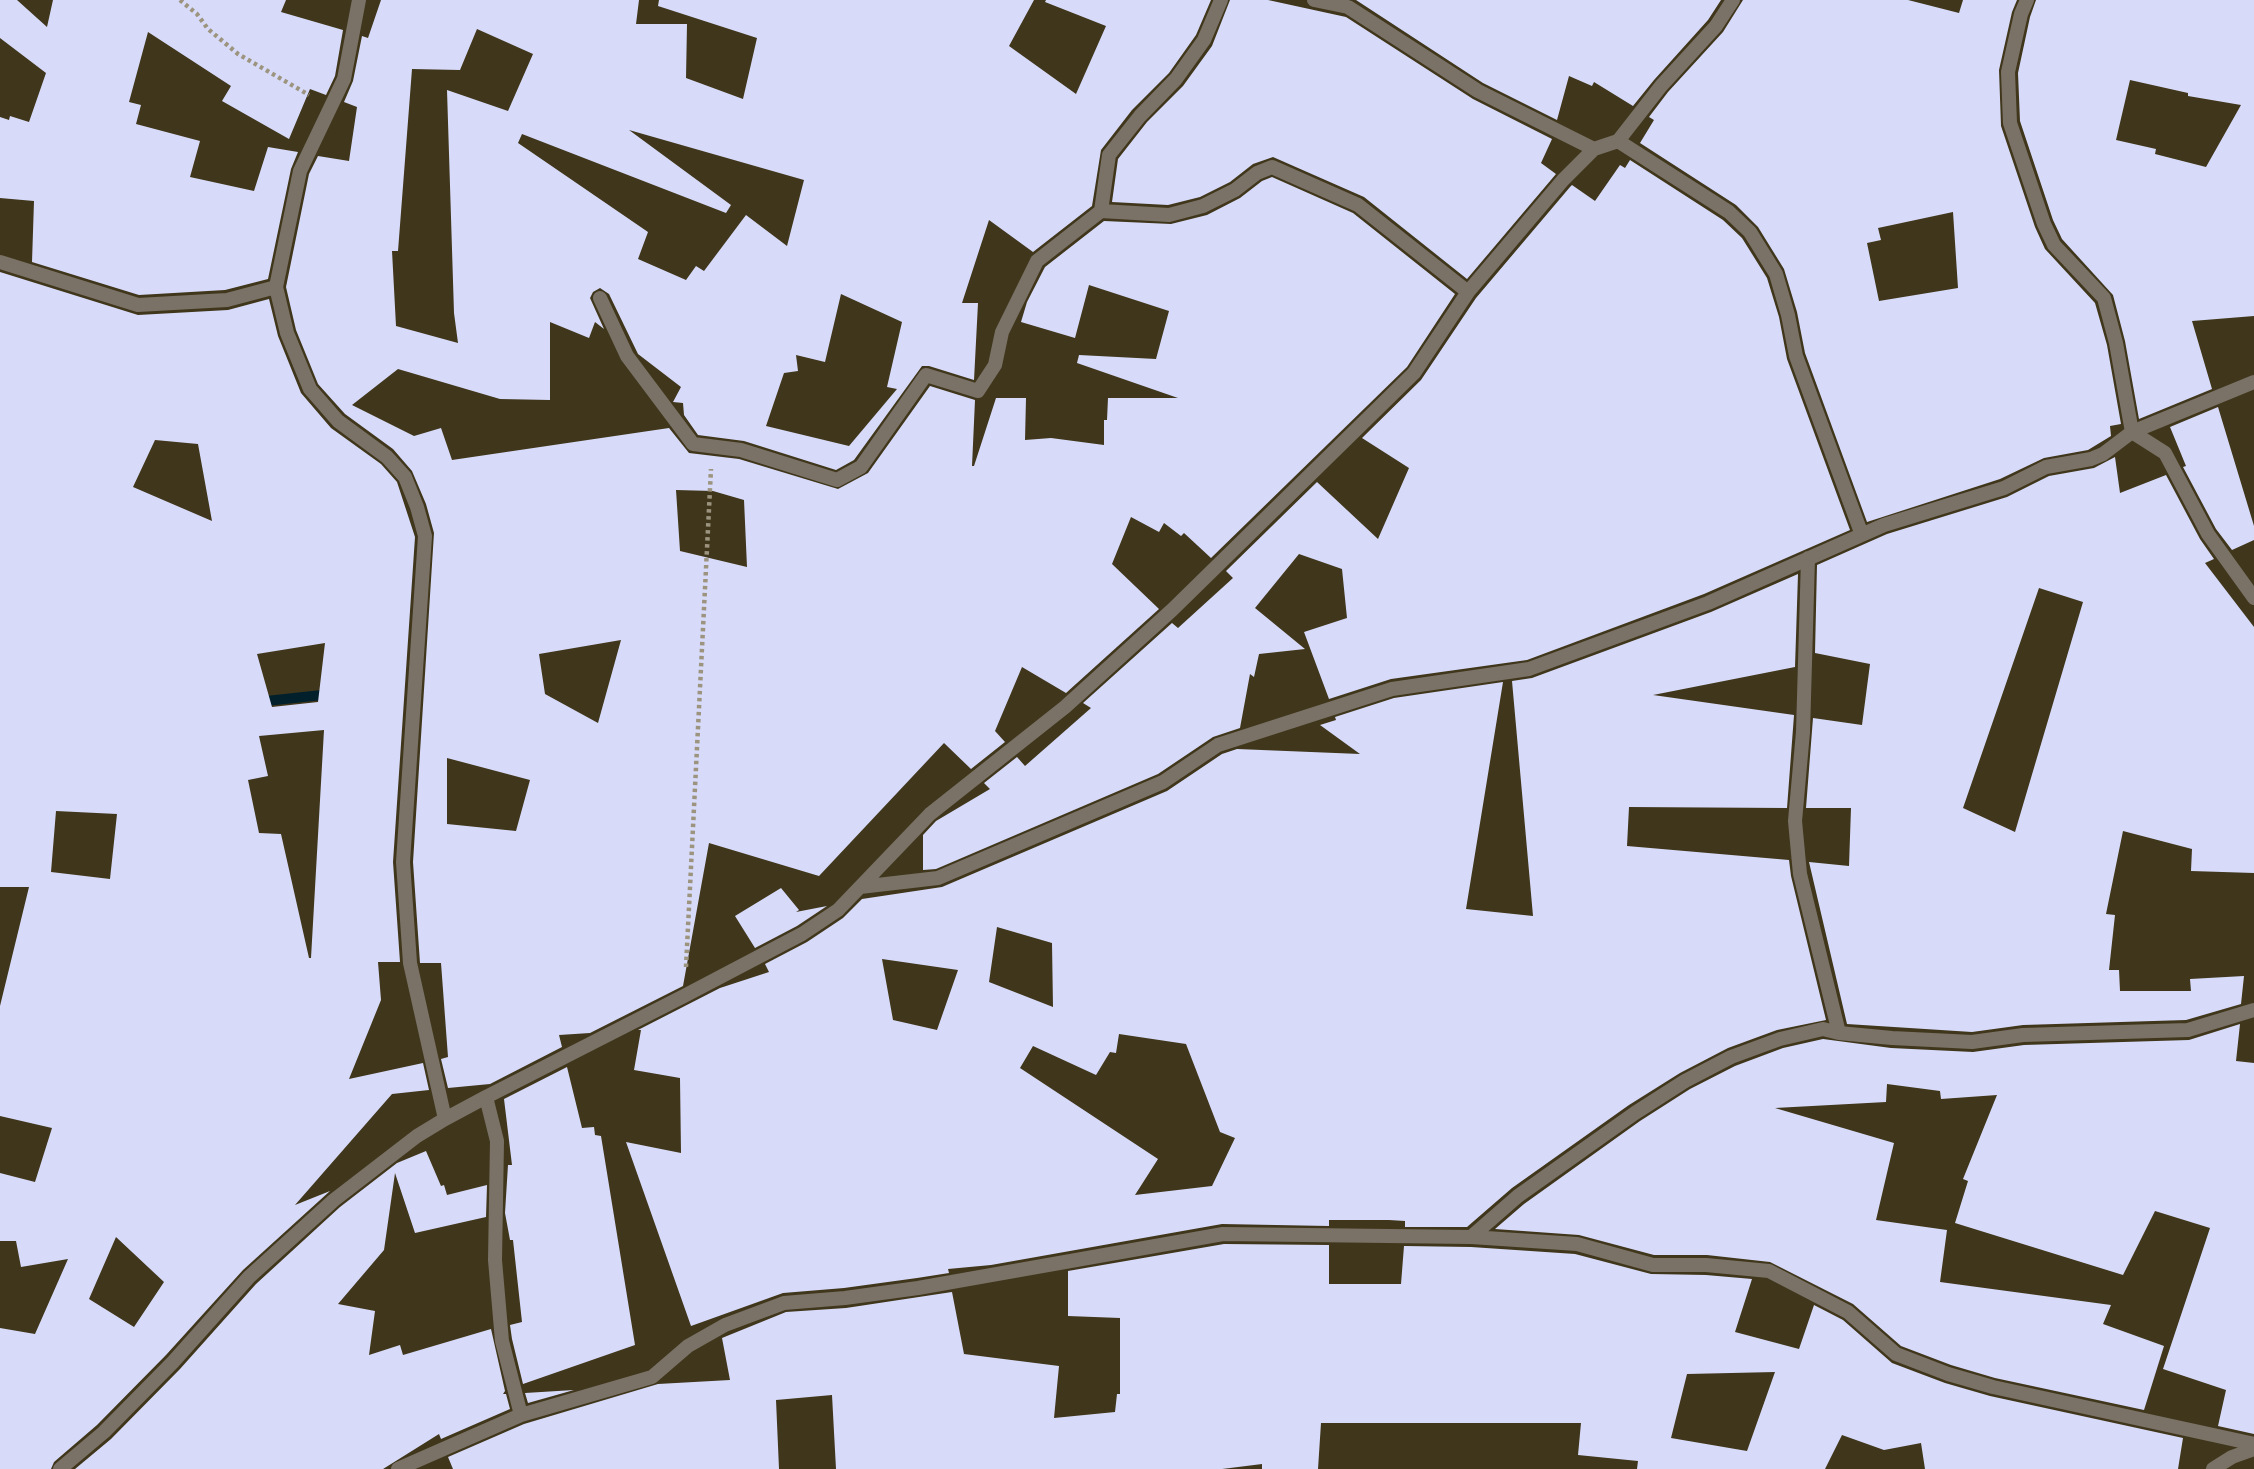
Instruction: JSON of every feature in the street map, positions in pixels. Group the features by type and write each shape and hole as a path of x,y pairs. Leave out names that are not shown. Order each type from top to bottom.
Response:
{"street":[{"path":"359,0 344,79 300,171 276,287 287,333 310,389 338,421 387,457 405,477 425,536 403,862 410,963 445,1119"},
{"path":"1101,211 1109,155 1140,116 1176,79 1204,40 1220,0"},
{"path":"1314,0 1348,7 1478,91 1594,149"},
{"path":"60,1469 104,1432 173,1362 249,1277 334,1200 417,1136 486,1097 802,934 838,910 930,814 1065,707 1162,619 1414,373 1468,292 1563,180 1594,149 1618,141 1661,86 1716,26 1733,0"},
{"path":"2027,0 2008,72 2010,123 2044,224 2054,245 2104,298 2116,343 2132,432 2165,453 2208,534 2254,598"},
{"path":"1618,141 1729,212 1750,232 1776,274 1796,356 1861,535"},
{"path":"600,298 627,356 693,444 741,450 837,480 861,467 926,375 978,391 995,365 1002,332 1037,261 1101,211 1169,215 1203,206 1236,190 1256,173 1272,167 1357,205 1468,292"},
{"path":"0,262 138,304 227,300 276,287"},
{"path":"860,887 938,878 1163,782 1219,745 1392,689 1529,669 1708,603 1884,525 2004,488 2046,467 2091,459 2103,454 2132,432 2254,382"},
{"path":"1808,558 1803,732 1795,821 1800,874 1839,1033"},
{"path":"1471,1237 1518,1196 1635,1113 1685,1081 1731,1057 1780,1039 1823,1029 1839,1033 1972,1042 2024,1035 2188,1030 2254,1010"},
{"path":"486,1097 497,1141 495,1260 502,1341 521,1415"},
{"path":"398,1469 521,1415 652,1377 688,1346 725,1325 783,1303 918,1288 1223,1234 1471,1237 1577,1244 1653,1265 1706,1265 1769,1271 1848,1312 1896,1354 1948,1374 1993,1387 2254,1447"},
{"path":"2213,1469 2254,1447"}],"path":[{"path":"180,0 197,14 208,29 238,54 330,108"},
{"path":"684,996 712,447"}],"building":[{"path":"0,0 17,0 47,27 53,0 286,0 281,12 343,30 335,76 326,95 310,89 289,139 222,101 231,86 148,32 129,102 141,105 136,124 200,141 190,177 254,191 268,147 298,152 291,169 268,279 225,290 139,295 32,262 34,201 0,198 0,117 9,120 10,116 29,122 46,73 0,38"},
{"path":"381,0 639,0 636,24 687,24 686,78 743,99 757,38 658,6 659,0 1034,0 1009,46 1076,94 1106,26 1045,2 1046,0 1211,0 1196,35 1169,73 1132,110 1101,150 1092,206 1033,252 989,220 962,303 978,303 974,380 922,366 854,460 836,470 744,441 698,435 684,415 683,403 673,402 681,387 638,354 609,294 600,288 593,292 590,298 604,329 595,322 589,338 550,322 550,400 500,399 398,369 352,405 414,436 441,428 452,460 669,428 689,453 739,459 838,489 868,473 930,386 975,400 972,466 996,398 1026,398 1025,440 1051,438 1104,445 1104,420 1107,420 1108,398 1178,398 1077,363 1079,355 1156,359 1169,311 1089,285 1075,338 1021,322 1027,302 1045,267 1104,221 1171,224 1207,215 1272,177 1353,213 1455,294 1407,367 1211,558 1184,533 1181,536 1164,523 1159,532 1131,517 1112,564 1159,609 1066,693 1022,667 995,731 1005,742 971,769 944,743 819,876 709,843 683,986 590,1033 559,1035 562,1047 490,1084 448,1088 441,1059 448,1057 441,963 420,963 413,862 434,533 426,504 412,471 393,449 345,414 318,384 296,330 286,287 309,174 318,156 349,161 357,107 344,102 353,81 362,36 368,38","holes":["477,29 533,54 508,111 447,90 454,313 458,343 396,326 392,251 398,251 412,69 460,70","629,130 804,180 787,246 746,215 704,271 696,266 686,280 638,259 648,232 518,143 522,134 726,213 731,205","841,294 902,322 887,387 897,389 849,446 766,426 784,373 798,371 796,355 825,362","676,490 713,491 744,500 747,567 680,551","621,640 598,723 545,694 539,654","447,758 530,780 516,831 447,824"]},
{"path":"1230,0 1268,0 1346,17 1473,99 1552,139 1541,163 1556,174 1467,279 1364,197 1273,157 1253,164 1230,182 1200,197 1168,205 1112,202 1118,159 1147,122 1183,86 1212,46"},
{"path":"1356,0 1721,0 1708,20 1633,106 1594,82 1592,86 1569,76 1557,120 1483,83"},
{"path":"1743,0 1908,0 1959,13 1963,0 2017,0 1999,70 2001,126 2045,249 2095,303 2107,345 2121,424 2110,426 2111,436 2088,450 2044,458 2000,479 1867,522 1805,353 1797,312 1784,269 1758,227 1736,205 1640,143 1654,120 1649,117 1723,32","holes":["1953,212 1958,288 1879,301 1867,243 1881,240 1878,228"]},
{"path":"2036,0 2254,0 2254,316 2192,321 2212,389 2139,419 2125,341 2113,295 2062,239 2053,220 2020,121 2018,73","holes":["2130,80 2188,93 2188,96 2241,105 2206,167 2155,154 2156,149 2116,140"]},
{"path":"1630,160 1723,220 1742,238 1767,278 1779,317 1787,359 1850,530 1704,594 1527,660 1391,679 1329,699 1304,632 1347,618 1342,569 1299,554 1255,608 1305,649 1259,654 1254,677 1250,674 1240,728 1213,737 1158,774 936,869 923,870 923,835 936,821 990,789 984,783 1017,757 1025,766 1091,708 1083,703 1172,623 1178,628 1233,578 1226,571 1317,482 1378,539 1409,468 1362,438 1421,380 1476,298 1570,187 1572,185 1595,201 1620,165 1625,168"},
{"path":"0,272 138,315 228,310 269,299 278,336 301,393 331,428 381,464 397,482 415,537 393,862 400,962 378,962 381,1000 349,1079 423,1063 429,1090 392,1094 295,1205 330,1191 243,1270 166,1355 97,1425 54,1462 51,1469 0,1469 0,1328 35,1334 68,1259 21,1267 16,1241 0,1241 0,1173 35,1182 52,1128 0,1116 0,1006 29,887 0,887","holes":["155,440 198,444 212,521 133,487","325,643 318,702 272,707 257,654","324,730 311,958 281,834 259,833 248,780 268,776 259,736","56,811 117,814 110,879 51,872","116,1237 164,1282 134,1327 89,1299"]},
{"path":"2218,407 2254,526 2254,540 2232,550 2216,529 2183,467 2186,466 2170,427"},
{"path":"2115,457 2120,493 2166,475 2200,539 2214,559 2205,563 2254,627 2254,873 2191,871 2192,849 2123,831 2106,914 2115,915 2109,970 2119,970 2120,991 2191,991 2190,979 2244,976 2241,1004 2186,1020 2023,1025 1972,1032 1847,1024 1809,862 1849,866 1851,808 1806,808 1813,718 1862,725 1870,664 1815,653 1817,565 1887,534 2007,497 2049,476 2094,468","holes":["2039,588 2083,602 2015,832 1963,808"]},
{"path":"1798,574 1795,667 1653,695 1794,715 1787,808 1629,807 1627,846 1789,860 1826,1020 1777,1030 1728,1048 1680,1073 1629,1105 1512,1188 1467,1227 1405,1227 1405,1221 1389,1220 1329,1220 1329,1226 1222,1224 991,1265 948,1269 949,1273 844,1288 783,1293 691,1326 626,1142 681,1153 680,1078 634,1070 641,1030 638,1030 720,988 769,972 765,964 807,942 843,918 862,899 942,887 1167,791 1222,754 1237,749 1360,754 1320,725 1336,720 1335,717 1394,698 1503,682 1466,909 1533,916 1512,681 1532,678 1711,612","holes":["997,927 1052,943 1053,1007 989,982","882,959 958,970 937,1030 893,1020","1119,1034 1186,1044 1220,1132 1235,1138 1212,1186 1135,1195 1158,1159 1020,1068 1033,1046 1096,1075 1110,1052 1116,1053"]},
{"path":"781,888 799,910 796,912 827,906 797,926 755,948 735,916"},
{"path":"2240,1024 2236,1061 2254,1063 2254,1434 2218,1426 2226,1390 2163,1369 2210,1228 2155,1211 2123,1275 1955,1223 1968,1181 1963,1179 1997,1095 1941,1099 1940,1091 1887,1084 1886,1102 1775,1108 1894,1143 1876,1220 1947,1230 1940,1282 2111,1305 2103,1324 2164,1346 2144,1410 1995,1378 1901,1346 1853,1304 1770,1262 1707,1255 1654,1255 1579,1235 1495,1229 1524,1204 1640,1121 1690,1089 1735,1066 1783,1048 1823,1039 1891,1048 1973,1052 2024,1045 2189,1040"},
{"path":"567,1067 582,1128 594,1127 595,1135 601,1136 635,1345 523,1384 510,1325 522,1322 513,1240 510,1240 505,1213 508,1165 512,1165 504,1099"},
{"path":"426,1151 447,1195 487,1185 486,1217 415,1233 395,1173 384,1250 338,1304 375,1311 369,1355 400,1345 403,1355 491,1329 505,1391 503,1394 506,1394 510,1409 441,1439 439,1434 383,1469 75,1469 111,1439 180,1369 256,1284 340,1207 397,1163"},
{"path":"1224,1244 1329,1245 1329,1284 1401,1284 1404,1246 1471,1247 1575,1254 1651,1274 1752,1279 1735,1332 1799,1349 1814,1305 1843,1320 1892,1363 1945,1383 1990,1396 2183,1438 2178,1469 1925,1469 1921,1443 1884,1450 1842,1435 1825,1469 1637,1469 1638,1461 1578,1455 1581,1423 1321,1423 1318,1469 1262,1469 1262,1464 1222,1469 836,1469 832,1395 776,1400 779,1469 453,1469 448,1457 524,1424 658,1384 730,1380 722,1338 786,1312 846,1308 952,1292 964,1354 1059,1366 1054,1418 1115,1412 1117,1394 1120,1394 1120,1318 1068,1316 1068,1271","holes":["1775,1372 1747,1451 1671,1438 1687,1374"]},
{"path":"574,1390 528,1403 525,1393"}],"waterway":[{"path":"257,702 331,694"}]}
